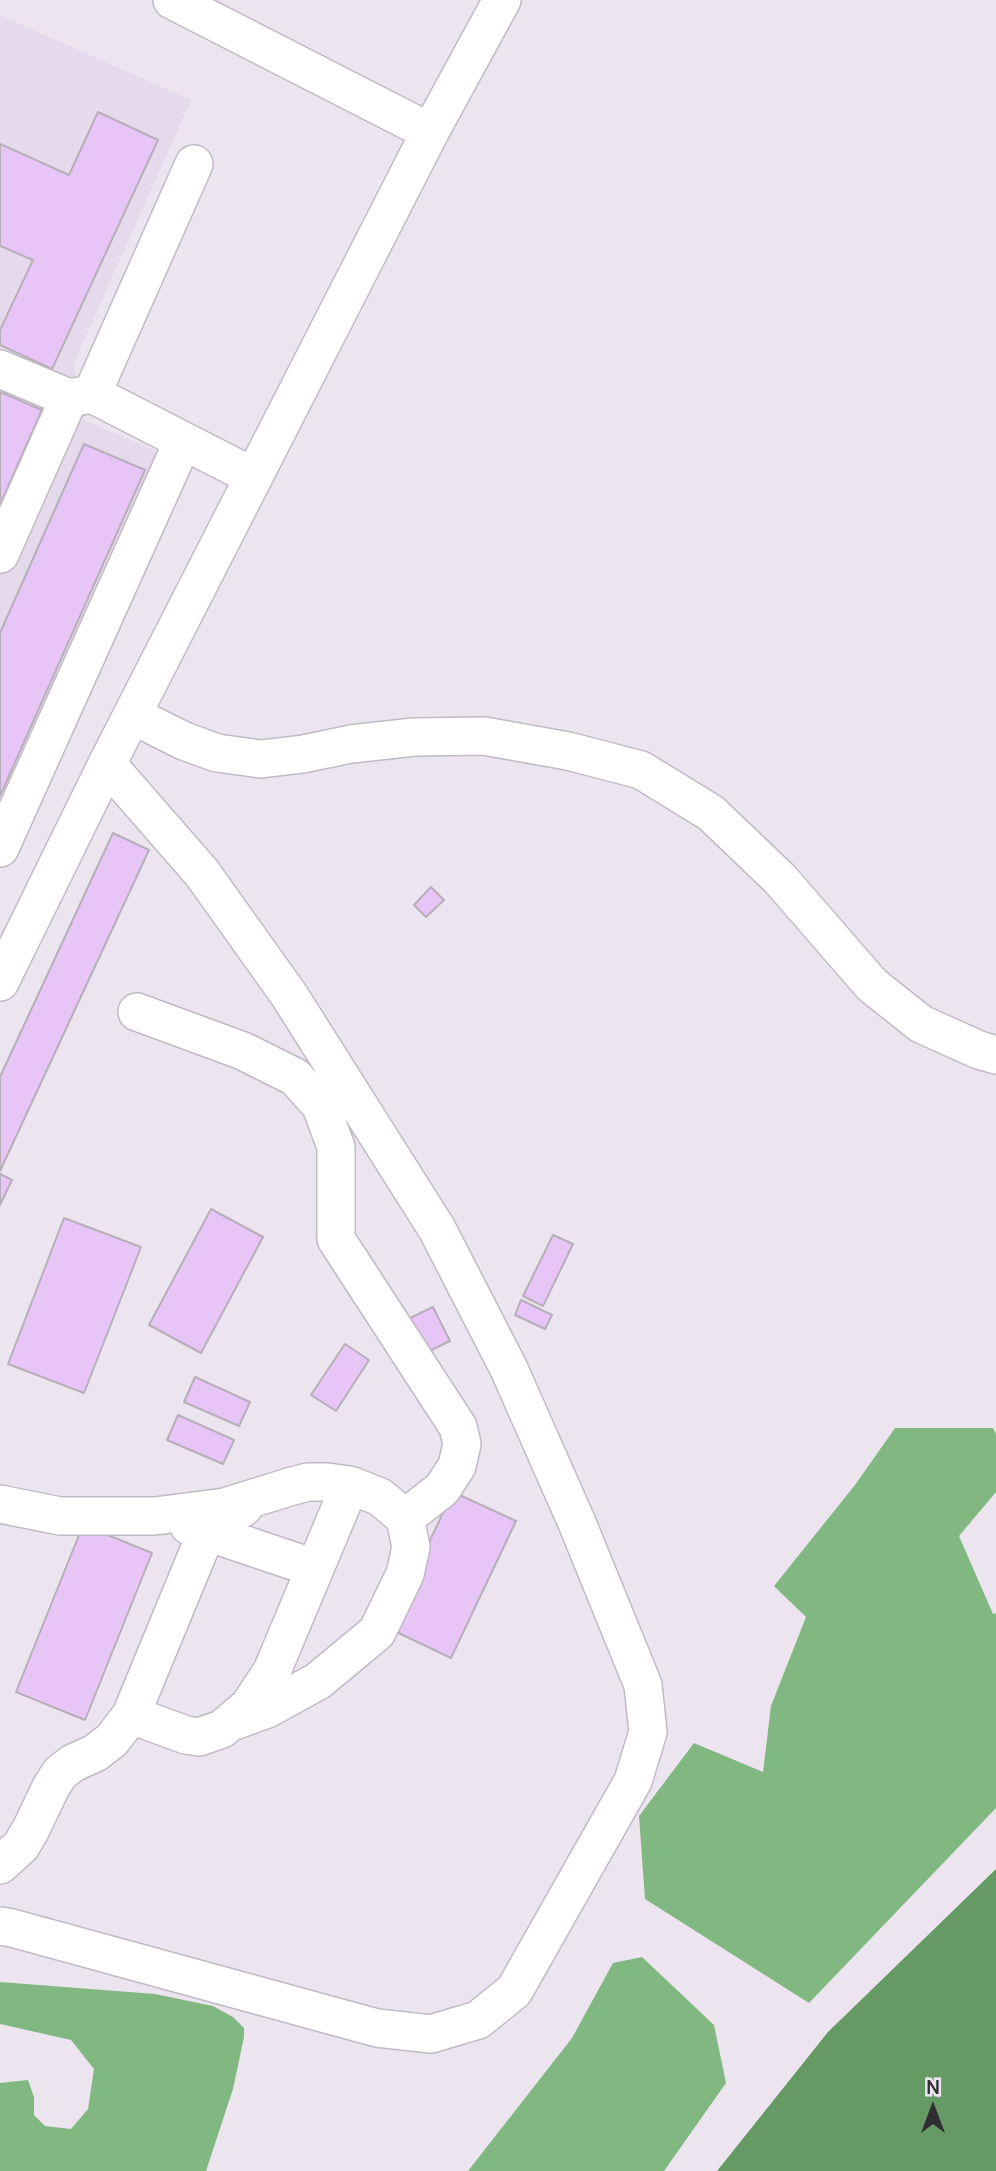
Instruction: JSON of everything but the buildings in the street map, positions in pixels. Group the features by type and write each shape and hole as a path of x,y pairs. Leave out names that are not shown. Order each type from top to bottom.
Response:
{"street":[{"path":"172,0 430,132"},
{"path":"0,982 107,764 430,132 502,0"},
{"path":"0,554 194,164"},
{"path":"0,369 80,396 183,441 254,477"},
{"path":"0,848 183,441"},
{"path":"132,715 184,741 216,753 261,760 351,744 414,737 484,736 568,751 641,771 711,813 780,879 872,985 920,1024 996,1055"},
{"path":"0,1926 377,2028 431,2034 478,2020 514,1991 633,1781 648,1732 643,1685 587,1548 509,1369 437,1229 289,995 210,884 107,764"},
{"path":"137,1012 243,1051 295,1077 321,1106 336,1147 336,1239 458,1427 462,1444 457,1466 442,1489 405,1518"},
{"path":"0,1504 61,1516 155,1516 225,1507 308,1482 350,1485 380,1497 405,1518 411,1547 405,1574 377,1632 318,1681 267,1709 234,1721"},
{"path":"131,1715 199,1737 222,1729 234,1721 255,1699 272,1671 350,1485"},
{"path":"0,1865 21,1846 60,1773 112,1740 131,1715 207,1531 259,1496"},
{"path":"155,1516 314,1568"}],"shaded area":[{"path":"0,15 191,100 74,363 84,420 162,454 0,814"},
{"path":"895,1428 993,1428 996,1434 996,1492 959,1536 993,1614 996,1613 996,1808 809,2003 645,1899 639,1816 694,1743 763,1772 771,1706 806,1617 774,1586 855,1485"},
{"path":"996,1869 996,2171 717,2171 828,2032"},
{"path":"642,1957 714,2025 726,2083 664,2171 468,2171 572,2038 613,1963"},
{"path":"0,1982 155,1994 213,2006 233,2017 244,2028 244,2037 233,2089 206,2171 0,2171 0,2083 28,2080 34,2097 34,2115 45,2126 71,2129 88,2109 94,2069 71,2040 0,2024"}]}
